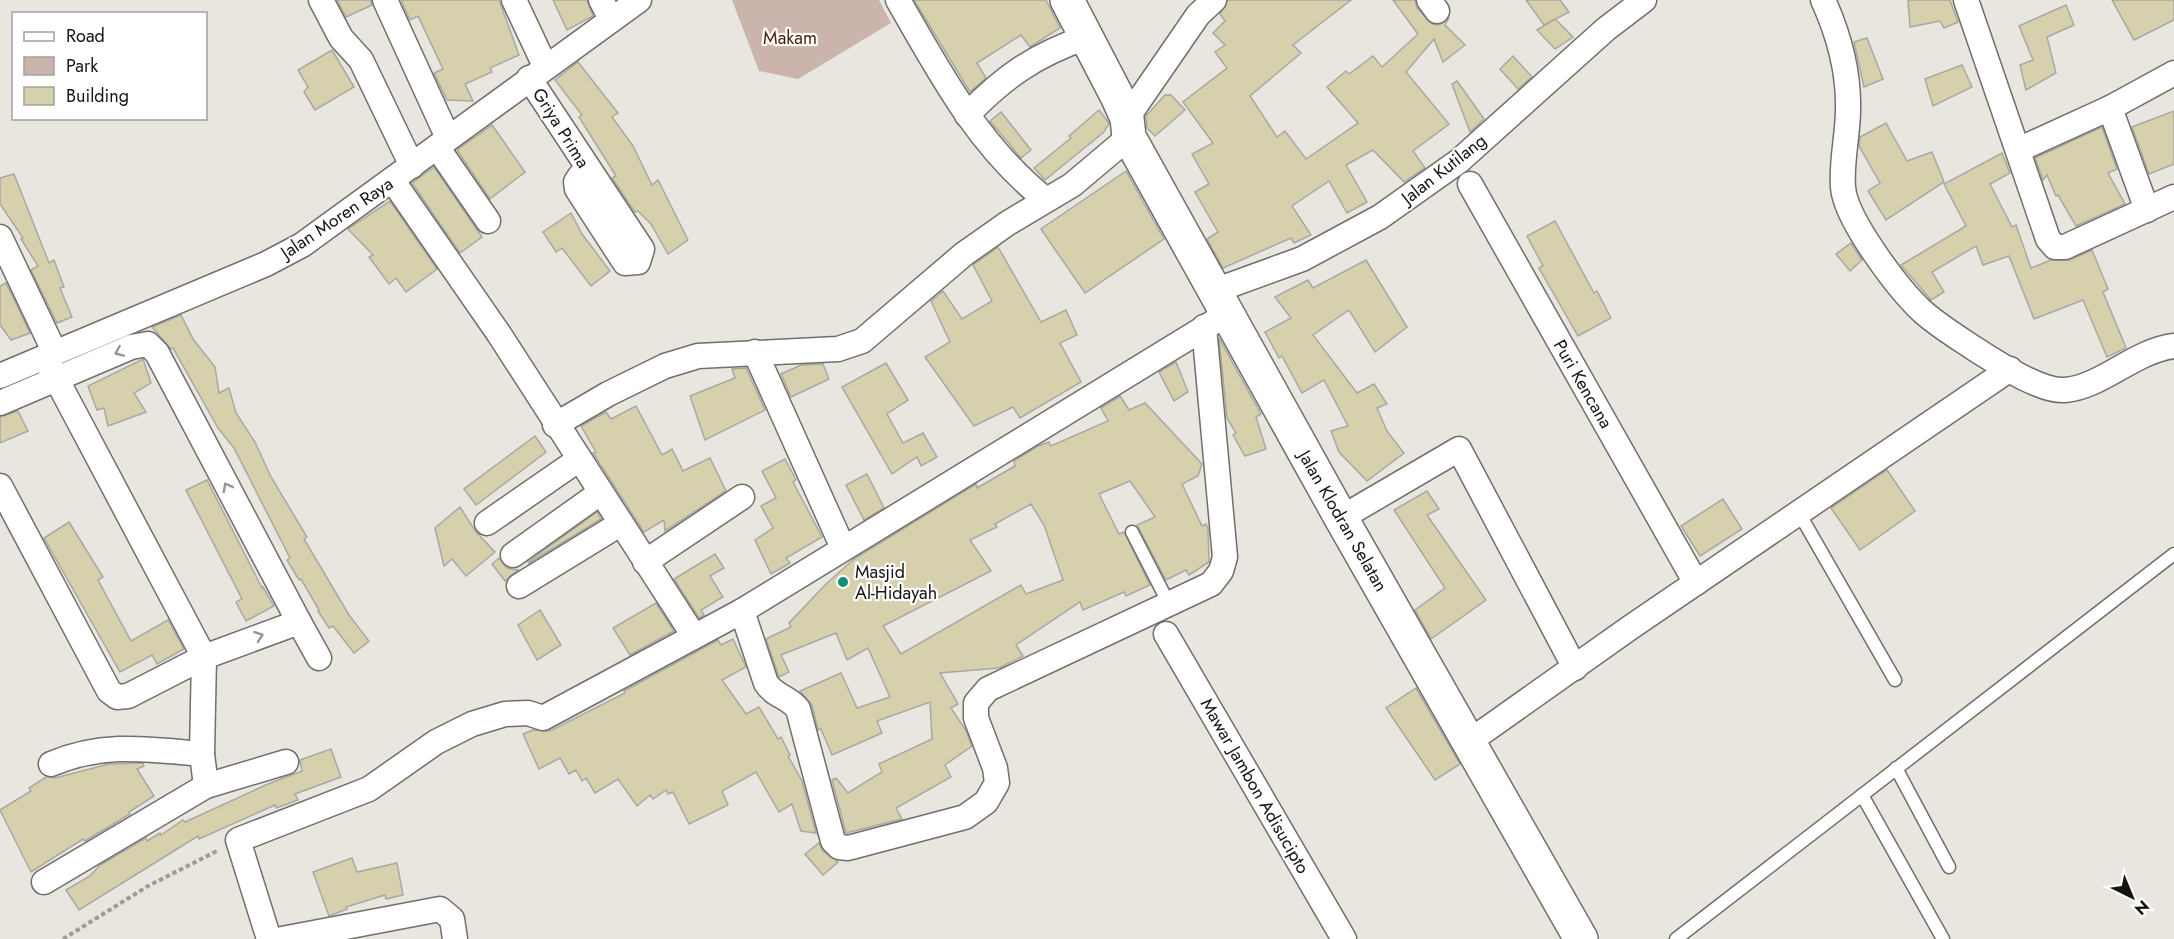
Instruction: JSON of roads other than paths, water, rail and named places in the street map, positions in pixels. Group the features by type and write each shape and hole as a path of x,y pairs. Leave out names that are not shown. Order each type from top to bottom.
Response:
{"main road":[{"name":"Jalan Klodran Selatan","path":"1066,0 1087,37 1215,310 1341,518 1581,939"}],"street":[{"path":"321,0 341,38 361,60 412,166"},
{"path":"385,0 442,142 488,221"},
{"name":"Griya Prima","path":"514,0 537,72 592,177"},
{"name":"Jalan Moren Raya","path":"0,376 266,264 318,235 537,72 606,10 639,0"},
{"path":"898,0 967,115 1034,190"},
{"path":"555,425 608,394 665,366 698,356 838,349 862,341 964,254 1034,190 1072,185 1120,107 1198,15 1214,0"},
{"name":"Jalan Kutilang","path":"269,939 238,840 348,798 382,782 436,742 472,724 505,714 528,713 543,718 742,611 1215,310 1380,217 1459,161 1606,28 1644,0"},
{"path":"1822,0 1834,24 1847,75 1848,109 1843,189 1853,216 1900,288 1923,312 1950,332 2010,369 2034,382 2063,391 2085,385 2134,359 2174,346"},
{"path":"1966,0 2049,239 2055,247 2065,247 2174,197"},
{"path":"967,115 992,89 1020,66 1051,50 1087,37"},
{"path":"2018,150 2110,108 2174,74"},
{"path":"2110,108 2147,210"},
{"path":"393,181 504,343 555,425 694,636"},
{"name":"Puri Kencana","path":"1470,184 1696,583"},
{"path":"0,237 50,355 56,379 204,657 202,736 206,786"},
{"path":"742,611 766,683 771,691 792,702 798,709 833,841 839,847 848,848 965,817 986,802 997,783 995,768 976,718 976,703 988,689 1211,584 1221,572 1225,557 1215,310"},
{"path":"0,403 140,344 148,344 153,348 320,658"},
{"path":"755,352 843,548"},
{"path":"1470,741 1696,583 2010,369"},
{"path":"1341,518 1459,449 1575,668"},
{"path":"487,523 578,460"},
{"path":"0,486 109,691 117,697 128,696 204,657 299,622"},
{"path":"513,555 600,493"},
{"path":"645,562 742,497"},
{"path":"519,586 620,524"},
{"name":"Mawar Jambon Adisucipto","path":"1166,634 1344,939"},
{"path":"51,765 77,753 202,736"},
{"path":"44,882 206,786 286,762"},
{"path":"282,939 440,909 452,919 455,939"}],"lane":[{"path":"1799,513 1895,680"},
{"path":"1132,532 1169,604"},
{"path":"1676,939 2174,554"},
{"path":"1896,768 1949,867"},
{"path":"1862,795 1943,939"}],"place":[{"name":"Masjid Al-Hidayah","path":"843,582"}],"park label":[{"name":"Makam","path":"790,38"}]}
